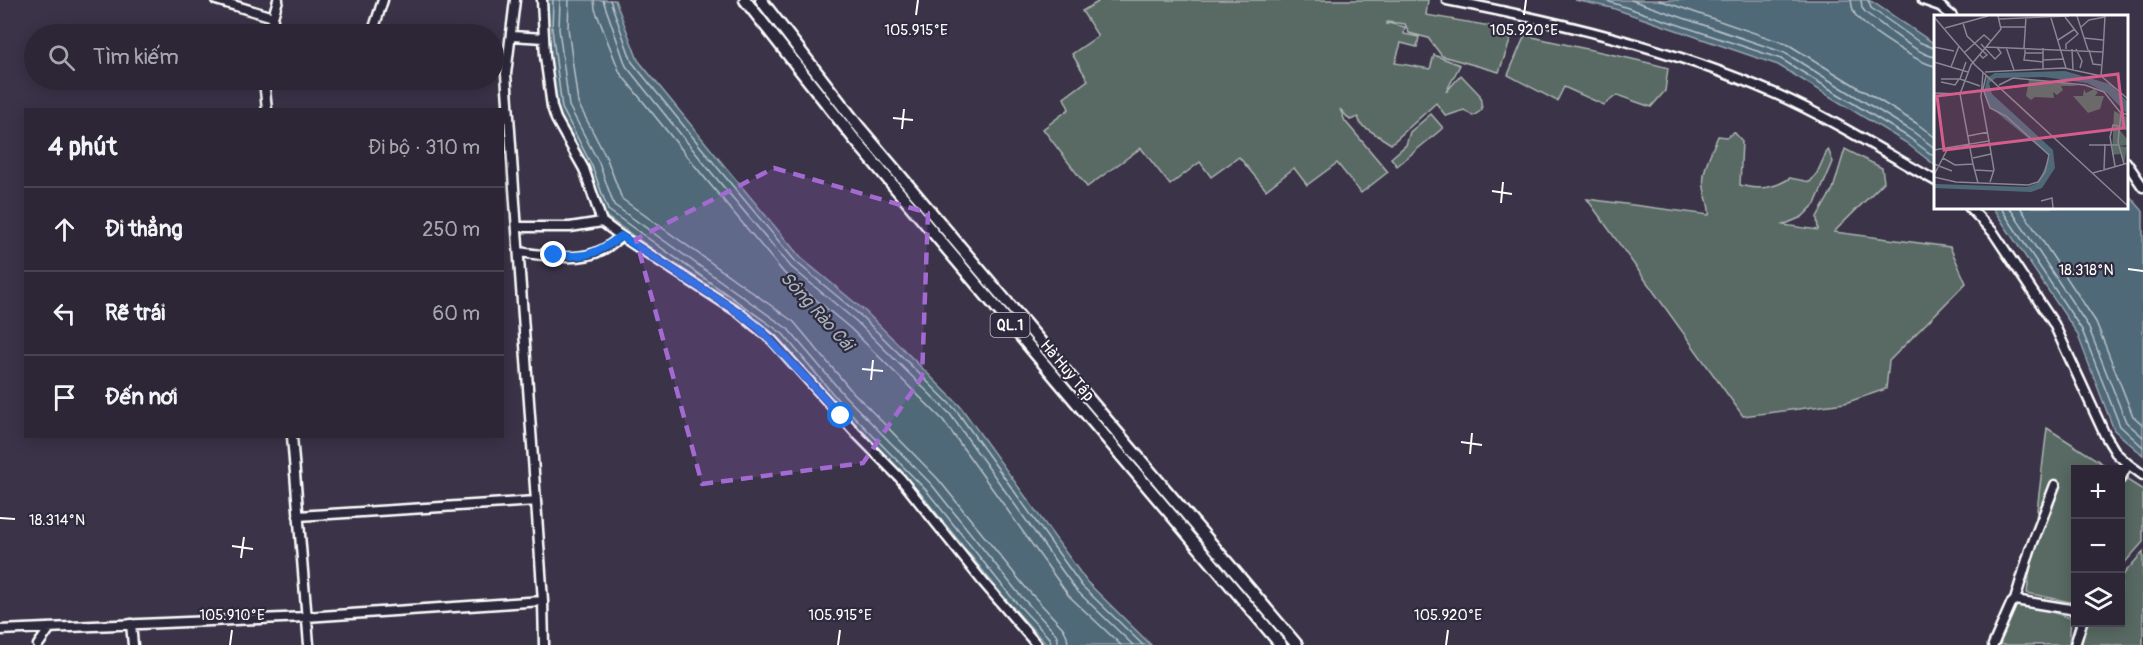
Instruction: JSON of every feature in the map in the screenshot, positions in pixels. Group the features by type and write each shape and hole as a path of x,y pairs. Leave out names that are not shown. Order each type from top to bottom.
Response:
{"main road":[{"name":"Hà Huy Tập","path":"745,0 855,140 1281,645"},
{"name":"Hà Huy Tập","path":"761,0 859,127 1297,645"}],"street":[{"path":"216,0 273,17"},
{"path":"273,24 279,0"},
{"path":"375,24 383,0"},
{"path":"515,0 507,74 543,601 544,645"},
{"path":"542,0 548,92 552,107 556,119 584,169 602,222 738,312 772,340 900,478 1037,645"},
{"path":"1447,0 1597,33 1643,46 1747,82 1813,113 1934,180"},
{"path":"1923,0 1941,3 1951,15"},
{"path":"511,36 544,38"},
{"path":"265,90 267,108"},
{"path":"2128,164 2143,187"},
{"path":"1970,208 1999,240 2054,324 2105,435 2116,453 2143,475"},
{"path":"517,227 570,227 602,222"},
{"path":"519,252 585,256 602,251 621,236"},
{"path":"292,438 309,645"},
{"path":"2125,470 2128,464"},
{"path":"1993,645 2011,604 2015,600 2030,550 2055,485"},
{"path":"298,516 536,501"},
{"path":"2015,600 2071,609"},
{"path":"0,630 306,617 543,601"},
{"path":"131,624 134,645"},
{"path":"2075,645 2080,627"},
{"path":"38,645 50,628"}],"highlighted area":[{"path":"774,168 928,213 922,377 863,463 702,484 636,239"}],"green space":[{"path":"1097,0 1428,0 1426,15 1514,30 1499,72 1442,56 1428,38 1409,33 1405,24 1387,22 1387,25 1388,23 1405,27 1404,34 1419,37 1417,47 1401,43 1395,63 1430,69 1434,55 1460,65 1446,92 1461,75 1480,95 1482,110 1473,116 1464,110 1446,116 1436,103 1391,144 1361,125 1358,117 1350,120 1340,109 1345,121 1388,172 1361,193 1337,163 1307,185 1294,168 1266,190 1239,157 1211,177 1200,162 1170,185 1141,148 1087,187 1043,129 1069,109 1064,98 1088,80 1072,54 1098,36 1082,11 1098,2"},
{"path":"1525,35 1668,68 1665,91 1651,107 1617,95 1604,105 1564,87 1557,101 1508,75"},
{"path":"1431,114 1443,128 1397,166 1391,158 1406,145 1410,132"},
{"path":"1734,132 1742,141 1740,185 1747,187 1772,186 1790,178 1810,182 1817,173 1828,149 1833,162 1815,204 1802,217 1783,225 1818,230 1817,217 1833,189 1845,149 1882,168 1884,182 1834,232 1950,247 1966,283 1889,361 1886,389 1845,403 1743,416 1587,199 1709,215 1703,181 1706,167 1718,136 1727,137"},
{"path":"2047,428 2105,465 2071,465 2071,602 2027,593"},
{"path":"2125,479 2143,490 2143,542 2125,562"},
{"path":"2143,552 2143,645 2082,645 2080,627 2125,627 2125,572"},
{"path":"2009,599 2071,618 2069,645 1994,645"}],"water":[{"name":"Sông Rào Cái","path":"547,0 615,0 638,60 722,163 801,258 865,311 960,406 1087,582 1151,645 1047,645 1009,603 921,494 834,404 779,339 603,214 586,169 556,111 546,29"},
{"path":"1575,0 1868,0 1934,44 1934,164 1905,142 1778,65 1612,8"},
{"path":"2128,194 2143,211 2143,455 2114,430 2077,333 1993,208 2128,208"}],"route":[{"path":"554,255 572,257 591,255 602,251 621,236 738,312 760,329 841,416"}]}
